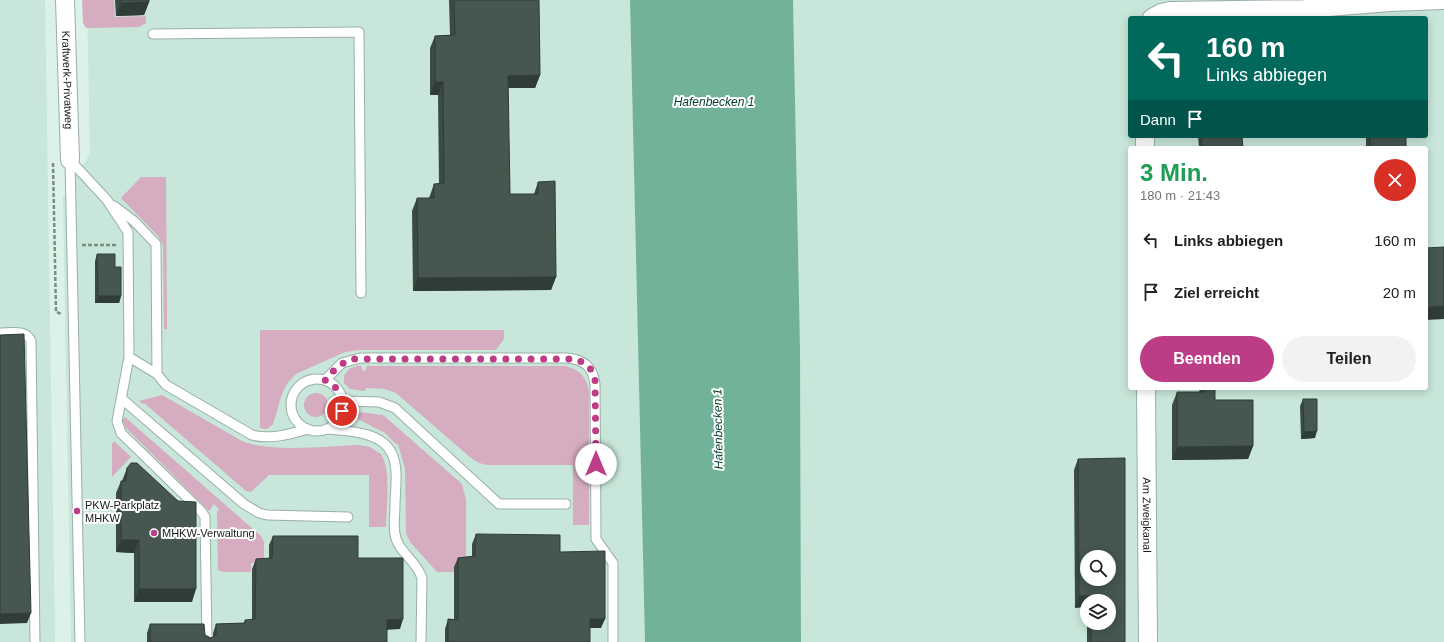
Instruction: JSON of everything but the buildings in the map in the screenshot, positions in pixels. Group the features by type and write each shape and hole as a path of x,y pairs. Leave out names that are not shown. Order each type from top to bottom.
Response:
{"street":[{"name":"Kraftwerk-Privatweg","path":"61,160 65,0"},
{"path":"1155,16 1161,12 1170,11 1304,9 1390,2 1444,0"},
{"name":"Am Zweigkanal","path":"1146,390 1148,642"}],"lane":[{"path":"153,34 359,32 361,293"},
{"path":"61,160 134,221 156,244 157,374"},
{"path":"61,160 72,245 80,642"},
{"path":"107,200 126,226 128,233 129,357 117,421 120,432 201,511 205,517 207,642"},
{"path":"0,332 23,333 29,336 31,341 35,642"},
{"path":"129,357 157,374 166,385 252,434 262,437 278,436 308,429 326,429 356,432 371,436 383,443 392,454 395,476 395,535 404,551 418,569 422,580 421,642"},
{"path":"325,380 342,363 360,358 566,358 579,360 587,365 594,374 596,389 596,539 613,563 613,642"},
{"path":"308,429 300,424 294,417 291,404 296,389 306,381 317,379 325,380 333,384 338,390 343,401 339,418 333,425 326,429"},
{"path":"122,399 244,504 255,511 275,516 348,516"},
{"path":"343,401 379,402 395,408 499,504 566,504"}],"path":[{"path":"61,160 54,245 56,312 73,316"},
{"path":"54,245 115,245 115,255"}],"shaded area":[{"path":"0,0 45,0 55,642 0,642"},
{"path":"82,0 114,0 115,17 146,16 146,23 139,27 86,28 83,23"},
{"path":"87,0 630,0 645,642 71,642 63,197 90,154"},
{"path":"793,0 1444,0 1444,642 801,642 800,348"},
{"path":"141,177 166,177 167,329 164,329 163,245 158,236 121,198"},
{"path":"260,330 504,330 504,339 496,350 359,350 345,352 298,373 292,378 281,396 273,424 267,429 260,428"},
{"path":"361,366 363,371 365,371 367,366 565,366 575,369 585,378 589,392 589,525 573,525 573,465 487,465 479,463 471,458 396,393 384,389 366,388 365,391 350,389 344,383 344,376 349,369"},
{"path":"316,393 321,394 327,400 327,410 321,416 316,417 311,416 305,410 304,405 305,400 311,394"},
{"path":"162,395 242,441 254,445 283,448 358,445 370,447 380,453 384,459 386,468 388,488 386,527 369,527 369,475 269,475 251,492 246,491 144,403 143,404 139,401"},
{"path":"358,412 383,415 462,484 466,500 466,565 454,567 454,572 437,572 410,542 406,533 405,469 398,444 396,444 385,433 356,418 355,414"},
{"path":"125,417 261,536 264,542 264,563 251,563 251,572 223,572 218,570 217,512 219,509 214,504 209,511 126,428 122,420"},
{"path":"114,441 131,457 112,477 112,444"}],"water":[{"name":"Hafenbecken 1","path":"630,0 793,0 800,348 801,642 645,642"}],"place":[{"name":"PKW-Parkplatz MHKW","path":"77,511"},
{"name":"MHKW-Verwaltung","path":"154,533"}],"route":[{"path":"342,411 342,397 333,384 325,380 338,366 351,359 576,359 589,366 593,371 595,378 596,464"}]}
